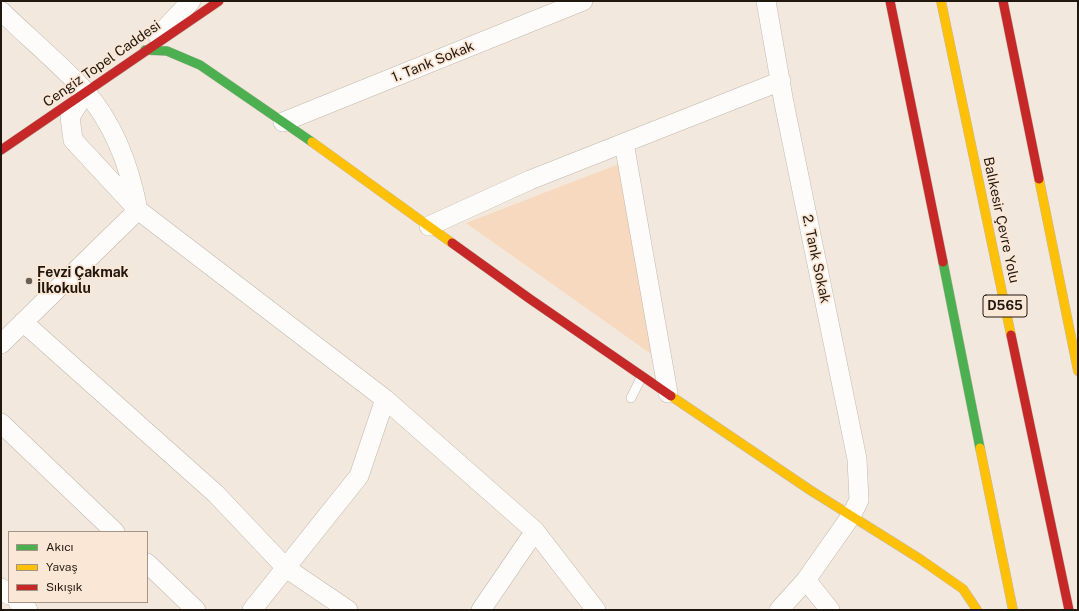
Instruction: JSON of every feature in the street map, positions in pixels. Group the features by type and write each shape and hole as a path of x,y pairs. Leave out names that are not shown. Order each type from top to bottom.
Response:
{"main road":[{"name":"Cengiz Topel Caddesi","path":"1,150 145,50 219,1"},
{"path":"890,1 1013,610"},
{"name":"Balıkesir Çevre Yolu","path":"941,1 1068,610"},
{"path":"1003,1 1078,371"},
{"path":"145,50 167,51 200,65 283,122 530,299 642,376 810,490 920,559 963,589 977,610"}],"street":[{"path":"145,50 191,1"},
{"name":"1. Tank Sokak","path":"283,122 583,1"},
{"name":"2. Tank Sokak","path":"766,1 780,81 857,459 859,500 851,516 806,580 779,610"},
{"path":"1,11 85,92 119,146 133,187 138,210"},
{"path":"429,226 530,180 780,81"},
{"path":"85,92 70,117 73,140 138,210 385,399 535,531 596,610"},
{"path":"624,142 668,393"},
{"path":"1,344 138,210"},
{"path":"24,322 216,494 286,568 348,610"},
{"path":"252,610 359,476 385,399"},
{"path":"1,423 113,531"},
{"path":"481,610 535,531"},
{"path":"148,564 196,610"},
{"path":"806,580 830,610"},
{"path":"19,603 28,610"}],"lane":[{"path":"631,398 642,376"}],"shaded area":[{"path":"619,164 654,356 466,223"}],"traffic: fast":[{"path":"145,50 167,51 200,65 312,142"},
{"path":"943,262 980,448"}],"traffic: slow":[{"path":"941,1 1011,335"},
{"path":"312,142 452,243"},
{"path":"1039,179 1078,371"},
{"path":"671,396 810,490 920,559 963,589 977,610"},
{"path":"980,448 1013,610"}],"traffic: jam":[{"path":"1,150 219,1"},
{"path":"890,1 943,262"},
{"path":"1003,1 1039,179"},
{"path":"452,243 530,299 671,396"},
{"path":"1011,335 1069,610"}],"place":[{"name":"Fevzi Çakmak İlkokulu","path":"29,281"}]}
